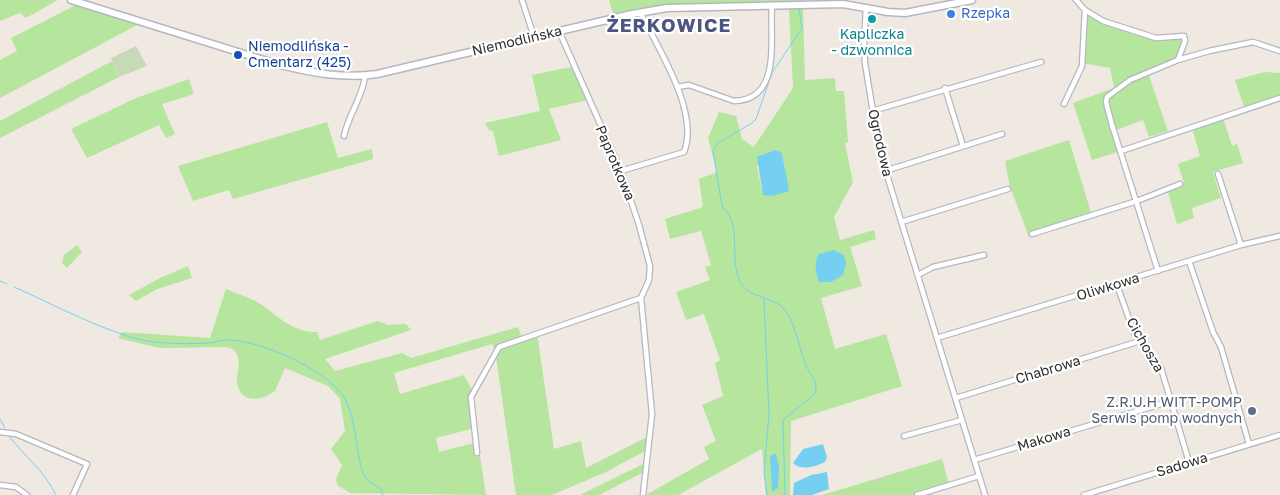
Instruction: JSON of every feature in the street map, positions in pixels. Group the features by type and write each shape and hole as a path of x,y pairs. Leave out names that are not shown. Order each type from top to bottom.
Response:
{"main road":[{"name":"Niemodlińska","path":"71,0 280,65 338,76 365,76 640,12 667,8 843,4 905,13 972,0"}],"street":[{"path":"522,0 534,37"},
{"path":"1076,0 1086,10 1103,20 1156,38 1184,36 1185,41 1178,60"},
{"path":"677,86 689,85 734,101 747,99 759,91 768,76 771,64 772,5"},
{"name":"Ogrodowa","path":"866,8 864,46 872,111 886,171 985,495"},
{"path":"1064,104 1082,66 1086,10"},
{"path":"621,171 684,152 688,128 677,86 640,12"},
{"name":"Paprotkowa","path":"559,31 621,171 650,266 649,280 641,298 649,362 652,414 643,495"},
{"path":"1158,271 1106,102 1112,92 1130,80 1178,60 1253,42 1280,51"},
{"path":"872,111 945,88 1041,62"},
{"path":"344,136 347,119 364,86 365,76"},
{"path":"945,88 963,146"},
{"path":"1121,151 1280,98"},
{"path":"886,171 1002,134"},
{"path":"1218,174 1241,245"},
{"path":"1032,234 1137,201 1180,184"},
{"path":"901,222 1008,189"},
{"name":"Oliwkowa","path":"937,338 1117,285 1241,245 1280,236"},
{"path":"918,275 933,267 984,256"},
{"path":"1189,261 1213,332 1221,347 1249,444"},
{"name":"Cichosza","path":"1117,285 1129,321 1140,341 1161,368 1189,462"},
{"path":"477,453 471,397 499,347 641,298"},
{"name":"Chabrowa","path":"956,398 1140,341"},
{"name":"Makowa","path":"974,460 1171,401"},
{"path":"904,436 962,420"},
{"path":"0,432 16,434 86,464 73,495"},
{"name":"Sadowa","path":"1084,495 1280,435"},
{"path":"917,495 979,476"},
{"path":"0,485 16,487 27,495"}],"green space":[{"path":"0,0 58,0 26,18 20,13 0,21"},
{"path":"609,0 805,0 712,7 639,8 613,14"},
{"path":"80,3 141,23 0,98 0,60 17,51 11,38"},
{"path":"803,8 805,80 835,78 836,91 844,91 848,142 845,143 853,182 834,217 840,240 874,230 876,239 850,247 862,286 821,298 835,349 886,334 902,386 791,421 790,495 766,495 762,449 678,495 646,495 709,459 704,447 716,441 702,405 723,396 715,363 720,360 704,314 686,320 676,292 710,280 705,267 711,265 701,231 670,239 665,219 703,207 699,179 717,172 708,138 719,112 736,116 742,139 754,147 793,88 789,9","holes":["782,153 785,170 763,195 757,166"]},
{"path":"1085,10 1103,21 1156,38 1184,36 1185,39 1178,60 1148,73 1168,131 1149,137 1143,120 1114,131 1121,151 1092,160 1073,103 1114,88 1110,68 1082,63"},
{"path":"136,46 147,66 119,77 111,58"},
{"path":"112,61 119,77 0,138 0,121"},
{"path":"571,67 588,100 549,109 561,140 499,156 493,131 489,130 485,123 540,111 532,75"},
{"path":"1265,72 1280,73 1280,97 1244,107 1235,80"},
{"path":"189,79 194,94 162,104 175,134 166,138 159,125 87,158 71,129 136,98"},
{"path":"1223,118 1232,146 1237,144 1243,163 1213,172 1221,198 1192,208 1194,218 1177,224 1167,189 1184,183 1178,164 1200,156 1192,128"},
{"path":"327,122 338,158 372,149 373,159 233,199 229,190 193,201 178,166"},
{"path":"1069,140 1092,216 1029,237 1010,187 1005,161"},
{"path":"77,245 82,252 67,268 62,263 64,255"},
{"path":"188,266 192,278 157,289 136,301 129,295 160,278"},
{"path":"226,289 259,303 279,318 300,330 317,332 320,340 378,321 388,325 406,324 411,330 325,359 335,371 402,353 411,358 518,327 522,338 537,333 554,449 581,441 586,468 647,437 647,450 606,472 552,495 516,495 495,350 492,344 394,373 400,394 464,375 473,392 471,429 436,438 439,452 478,442 486,495 350,493 337,485 336,479 342,465 331,449 345,431 340,399 328,386 285,368 275,391 260,398 250,398 241,393 238,387 239,363 233,349 226,347 159,348 118,338 122,332 210,338"},
{"path":"942,459 949,484 914,495 822,495"},
{"path":"645,463 644,472 599,495 580,495"}],"water":[{"path":"775,150 782,153 789,191 772,196 763,195 757,157"},
{"path":"834,250 844,255 846,264 843,275 831,282 819,282 816,268 817,258 819,254"},
{"path":"823,444 827,457 825,462 813,467 804,468 793,463 803,449"},
{"path":"776,454 779,466 778,488 772,492 770,456"},
{"path":"827,472 829,489 812,495 793,495 794,483 811,475"}],"waterway":[{"path":"785,495 783,420 813,396 816,384 803,358 794,327 787,313 779,304 747,290 738,277 733,224 722,206 713,151 718,143 756,119 772,73 802,28 799,8"},
{"path":"0,281 7,284"},
{"path":"14,287 97,325 131,337 147,341 185,344 226,340 240,341 274,351 309,367 324,377 345,399 352,417 363,473 367,480 381,489 383,495"},
{"path":"764,299 769,415 764,473 767,495"},
{"path":"0,419 5,428"},
{"path":"9,436 40,471 56,495"}],"place":[{"name":"Rzepka","path":"951,14"},
{"name":"Kapliczka - dzwonnica","path":"872,19"},
{"name":"Niemodlińska - Cmentarz (425)","path":"238,55"},
{"name":"Z.R.U.H WITT-POMP Serwis pomp wodnych","path":"1252,411"}],"district":[{"name":"ŻERKOWICE","path":"669,26"}]}
